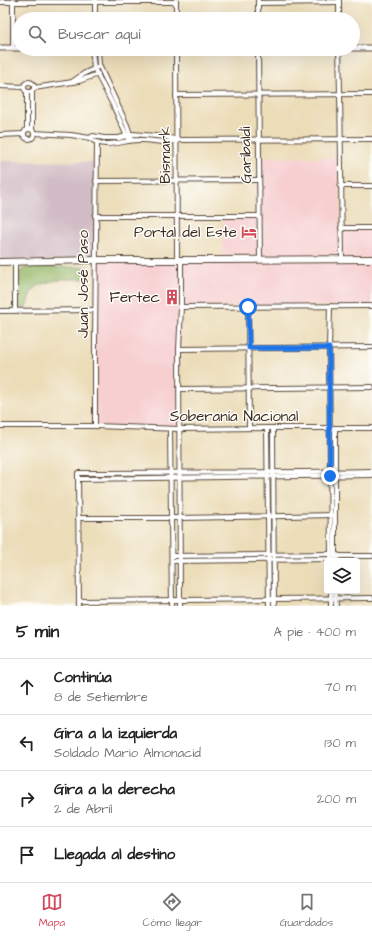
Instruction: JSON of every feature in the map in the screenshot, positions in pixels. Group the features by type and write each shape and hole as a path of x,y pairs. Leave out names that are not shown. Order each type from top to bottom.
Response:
{"main road":[{"path":"0,262 372,258"}],"street":[{"path":"13,1 14,12"},
{"path":"95,1 95,12"},
{"path":"0,2 176,1 176,12"},
{"path":"258,2 339,1 339,12"},
{"path":"0,48 12,48"},
{"path":"360,48 372,48"},
{"path":"93,56 94,68 97,75 129,135"},
{"path":"99,56 102,72 127,125 131,141"},
{"name":"Bismark","path":"176,56 177,216 181,307 179,472 180,606"},
{"name":"Garibaldi","path":"258,56 260,260"},
{"path":"339,56 342,259"},
{"path":"71,82 100,66"},
{"path":"27,92 29,93 33,90 86,80 102,72"},
{"path":"24,87 25,84 29,82 34,85 32,138 26,138 24,134"},
{"path":"0,86 24,87"},
{"path":"24,87 24,90 27,92 27,129 24,134"},
{"path":"176,94 372,94"},
{"path":"27,129 90,138 97,142 111,144 144,140 171,142 177,140"},
{"path":"0,135 24,134"},
{"path":"90,138 92,136 119,138 133,134 167,137 177,140 372,139"},
{"name":"Juan José Paso","path":"96,426 95,260 97,142"},
{"path":"96,181 259,180"},
{"path":"340,186 372,186"},
{"path":"96,216 259,216"},
{"path":"341,228 372,228"},
{"path":"15,262 15,311"},
{"path":"330,306 329,388 333,428 333,558"},
{"path":"181,307 372,306"},
{"path":"248,307 248,428"},
{"path":"0,311 95,310"},
{"path":"180,349 372,347"},
{"path":"180,389 372,387"},
{"name":"Soberanía Nacional","path":"0,426 96,426 180,430 248,428 372,428"},
{"path":"267,428 269,606"},
{"path":"272,428 274,606"},
{"path":"170,429 172,606"},
{"path":"333,474 372,471"},
{"path":"79,606 78,473 179,472 372,475"},
{"path":"78,479 179,478 267,474"},
{"path":"78,518 333,515"},
{"path":"172,559 268,557 333,558 340,556 372,556"},
{"path":"332,594 336,606"},
{"path":"331,606 334,594"},
{"path":"79,601 372,598"}],"shaded area":[{"path":"258,157 340,158 341,228 372,228 372,306 181,307 180,429 95,426 95,260 222,260 223,216 259,216"},
{"path":"0,161 96,162 95,260 0,262"}],"green space":[{"path":"27,267 89,267 89,279 60,280 45,283 33,290 26,308 19,308 19,272"}],"place":[{"name":"Portal del Este","path":"249,232"},
{"name":"Fertec","path":"172,297"}],"route":[{"path":"248,307 249,348 329,348 330,476"}]}
